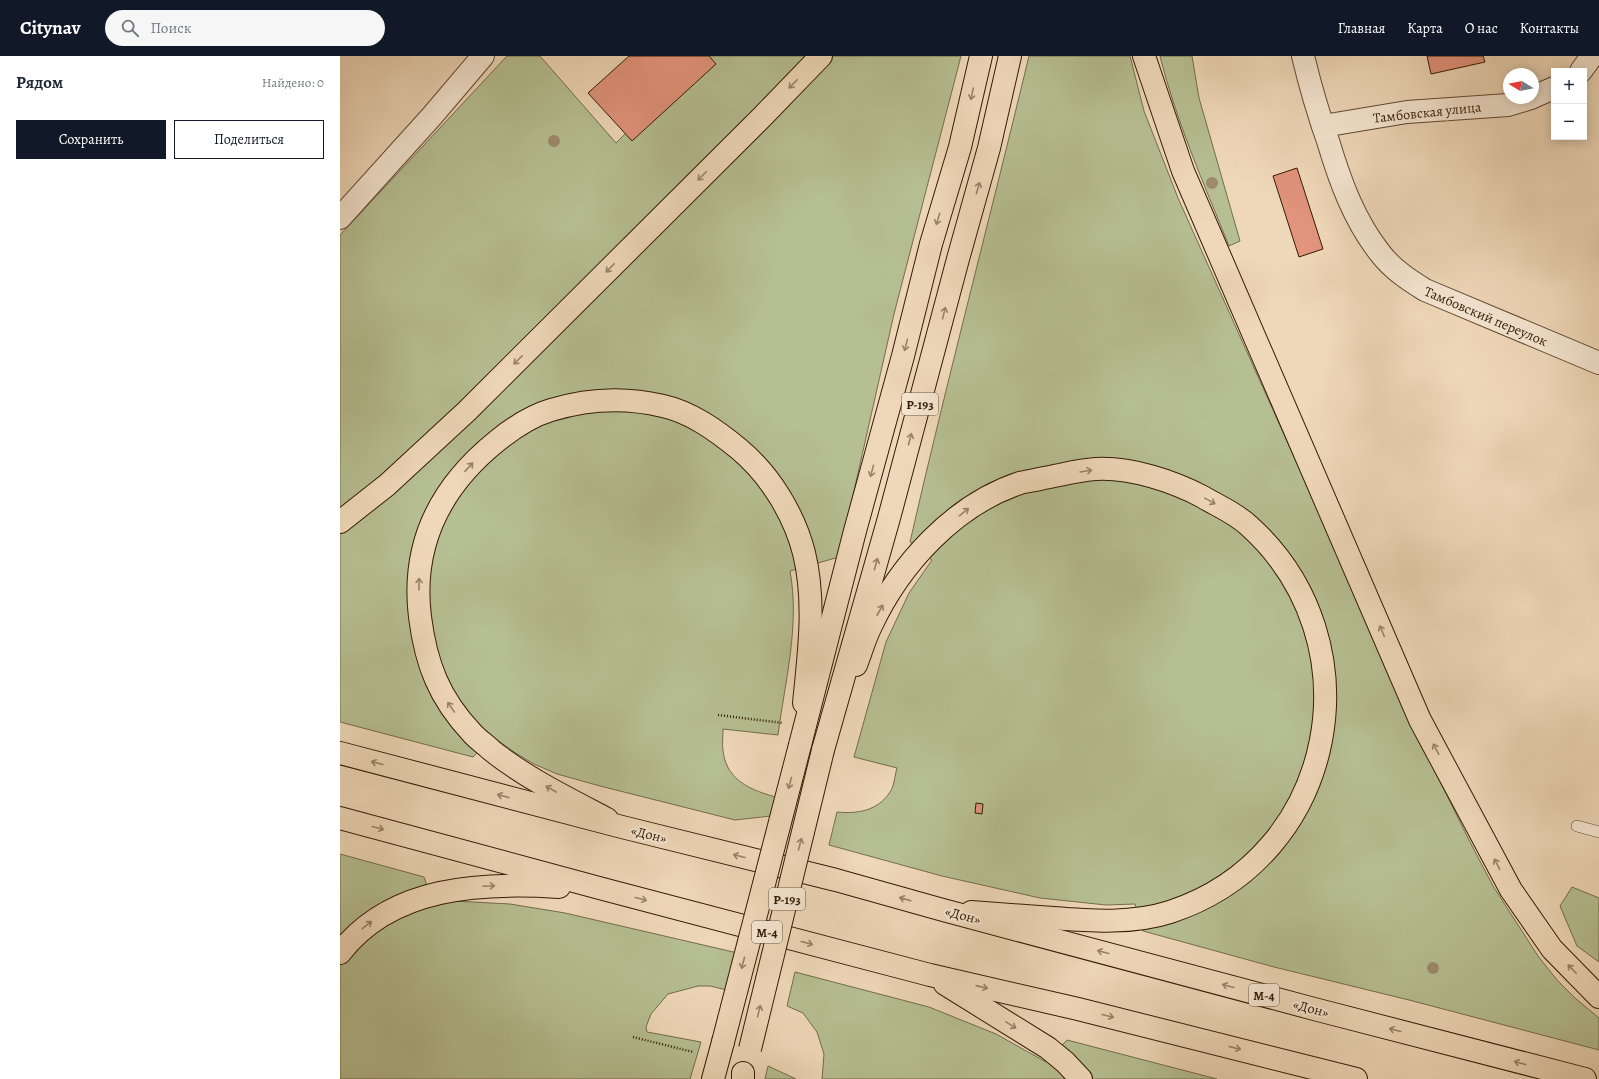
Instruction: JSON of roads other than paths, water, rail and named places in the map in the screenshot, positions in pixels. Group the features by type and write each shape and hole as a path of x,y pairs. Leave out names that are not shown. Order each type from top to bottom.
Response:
{"main road":[{"path":"340,522 387,486 467,411 762,117 820,56"},
{"name":"Р-193","path":"713,1079 855,531 903,356 931,244 960,147 981,56"},
{"name":"Р-193","path":"743,1077 823,750 889,518 989,148 1010,56"},
{"path":"1144,56 1184,171 1420,720 1511,890 1552,949 1599,997"},
{"path":"622,827 543,784 502,758 474,736 457,716 441,693 428,658 422,630 418,602 419,578 423,550 430,526 440,506 467,468 484,451 523,422 548,410 577,403 606,400 636,401 666,406 702,422 719,433 748,457 762,472 778,495 791,519 804,554 807,571 811,629 800,745"},
{"path":"823,750 870,627 906,568 928,544 968,509 995,493 1022,482 1097,469 1120,470 1143,475 1187,488 1229,512 1246,523 1276,556 1306,601 1323,669 1324,718 1321,742 1315,768 1304,796 1274,842 1259,858 1243,872 1200,901 1169,912 1142,919 1089,921 943,910"},
{"name":"«Дон»","path":"340,754 622,827 836,880 1333,1014 1586,1079"},
{"name":"М-4","path":"340,818 930,975 1078,1009 1356,1079"},
{"path":"340,952 366,925 388,911 422,897 486,886 536,885 603,889"},
{"path":"930,975 1048,1048 1065,1062 1081,1079"}],"street":[{"path":"340,218 432,116 483,56"},
{"name":"Тамбовский переулок","path":"1303,56 1323,126 1345,193 1357,218 1381,254 1395,268 1425,290 1442,299 1599,363"},
{"path":"1583,68 1592,56"},
{"path":"1587,75 1599,70"},
{"name":"Тамбовская улица","path":"1539,95 1551,89"},
{"name":"Тамбовская улица","path":"1323,126 1407,112 1511,104"}],"lane":[{"path":"1577,826 1599,832"}]}
